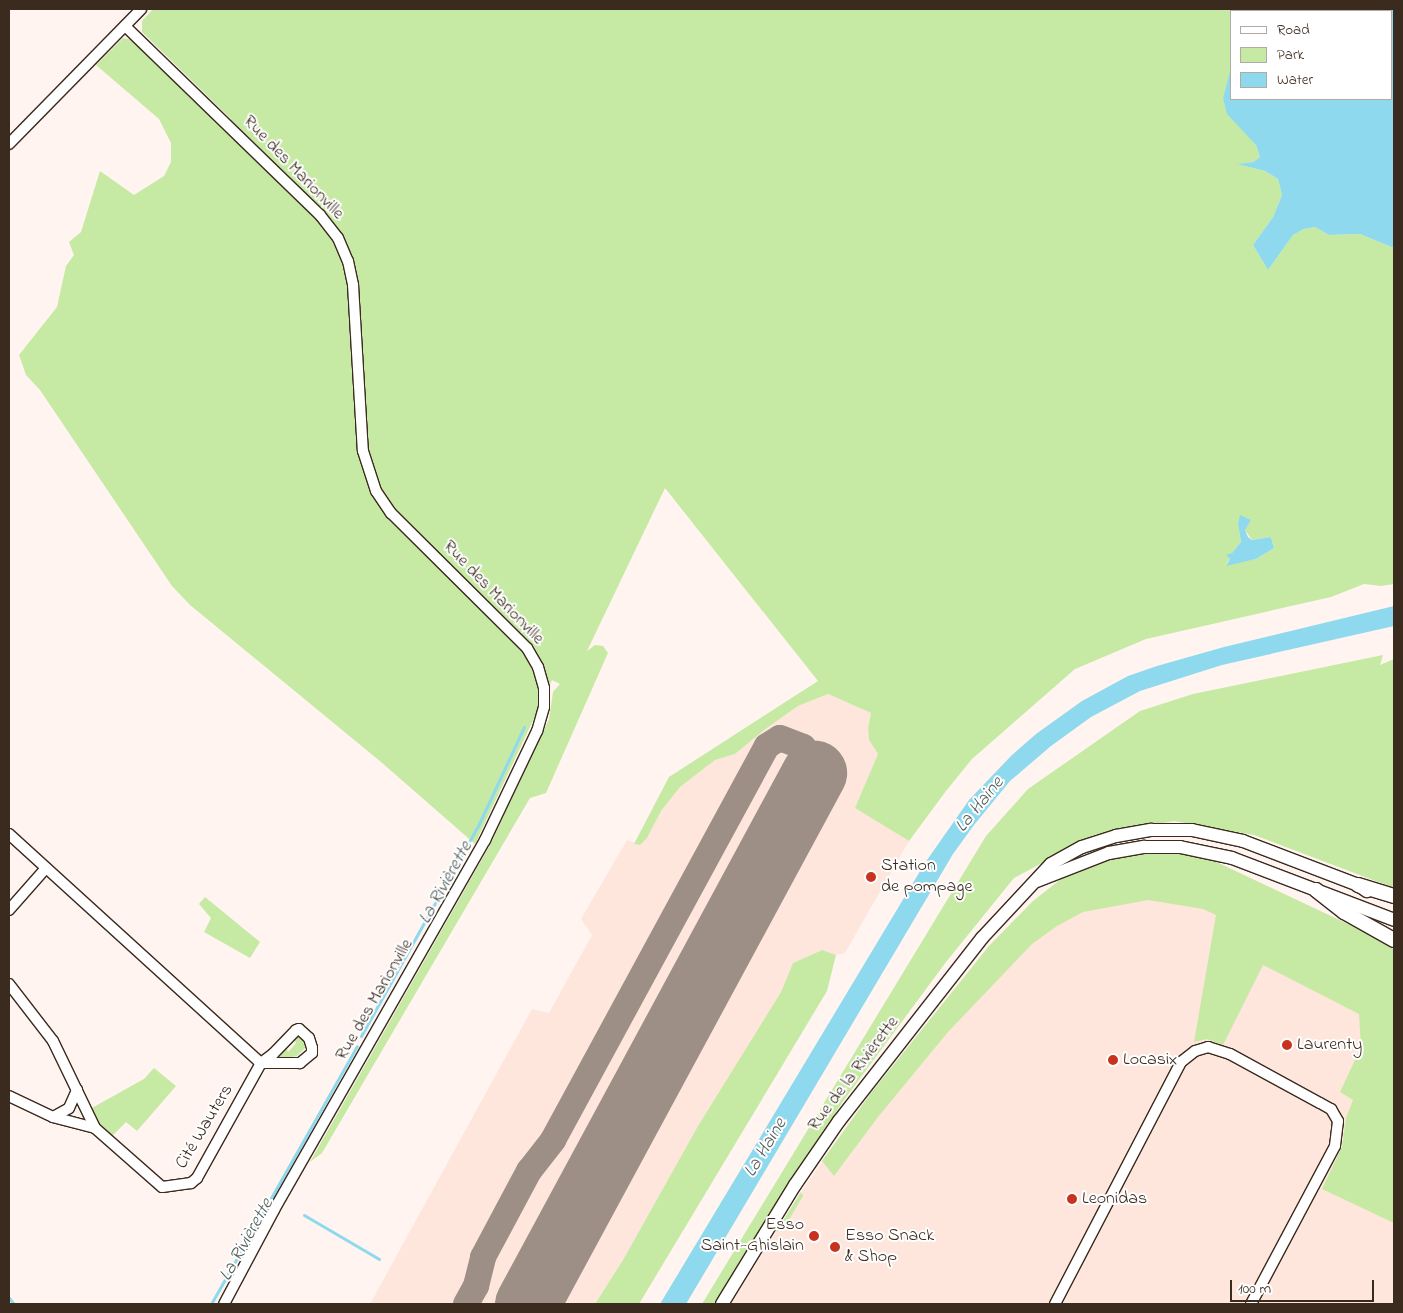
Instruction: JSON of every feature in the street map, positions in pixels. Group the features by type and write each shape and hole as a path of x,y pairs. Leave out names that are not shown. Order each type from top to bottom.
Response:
{"highway":[{"path":"1358,885 1394,896"},
{"path":"1316,890 1344,912 1394,940"}],"main road":[{"name":"Rue de la Rivièrette","path":"722,1304 795,1186 839,1121 982,938 1051,864 1082,847 1116,836 1169,829 1209,832 1244,842 1358,885 1369,892 1394,902"},
{"path":"1037,881 1109,853 1162,846 1198,849 1218,854 1394,920"}],"street":[{"path":"9,144 142,9"},
{"name":"Rue des Marionville","path":"125,26 320,215 338,238 348,261 353,284 364,450 376,491 391,512 527,648 538,668 544,688 544,707 537,731 485,840 270,1218 224,1304"},
{"path":"10,839 46,868 261,1063"},
{"path":"9,910 46,868"},
{"path":"9,984 53,1041 95,1128"},
{"name":"Cité Wauters","path":"9,1096 53,1117 95,1128 162,1187 194,1182 261,1063 273,1054 296,1030 299,1029 309,1038 312,1052 305,1061 300,1063 261,1063"},
{"path":"1056,1304 1181,1062 1195,1051 1208,1047 1230,1054 1331,1109 1338,1121 1335,1146 1251,1304"},
{"path":"53,1117 69,1108 77,1090"}],"shaded area":[{"path":"828,694 871,713 868,728 869,740 878,754 855,808 909,841 845,953 836,955 821,950 793,963 781,992 698,1126 623,1260 595,1304 370,1304 532,1009 549,1013 592,935 581,919 627,840 640,845 647,838 661,811 680,787 715,760 735,754 764,730 798,706"},
{"path":"1184,852 1208,858 1386,942 1394,948 1394,1304 731,1304 801,1192 871,1093 989,946 1033,901"}],"green space":[{"path":"153,9 1303,9 1230,10 1230,75 1223,98 1256,145 1260,157 1253,162 1238,164 1265,171 1278,179 1282,195 1273,217 1253,245 1268,270 1293,235 1304,229 1315,227 1329,235 1360,234 1394,248 1394,584 1381,586 1364,584 1331,597 1146,639 1075,669 972,759 909,841 855,808 878,754 869,740 868,728 871,713 828,694 798,706 764,730 735,754 715,760 680,787 661,811 647,838 640,845 634,844 669,777 818,681 665,488 587,651 595,645 603,646 608,653 546,793 530,798 322,1153 310,1162 489,847 549,719 553,692 560,684 552,680 475,844 381,762 190,605 172,586 40,390 26,375 19,355 57,307 66,266 74,255 69,242 81,232 100,171 134,195 164,176 171,162 171,143 159,119 96,65 123,38 133,40 226,129 231,119 142,32 142,21","holes":["1238,524 1247,524 1245,530 1252,540 1271,537 1274,548 1256,559 1226,565 1230,559 1227,556 1241,542"]},
{"path":"1383,655 1380,665 1394,659 1394,888 1254,835 1174,821 1094,835 1014,878 946,962 844,1100 792,1179 715,1304 702,1304 986,836 1028,789 1140,711 1193,694"},
{"path":"1150,850 1184,852 1208,858 1386,942 1394,948 1394,1223 1322,1189 1342,1147 1346,1118 1353,1100 1340,1092 1361,1047 1359,1014 1263,965 1223,1045 1207,1039 1194,1042 1216,915 1203,909 1148,900 1083,912 1057,926 1032,944 948,1032 878,1117 834,1176 822,1161 871,1093 989,946 1033,901 1066,875 1119,855"},
{"path":"205,897 260,942 250,958 204,932 211,918 199,904"},
{"path":"822,950 836,955 827,991 639,1304 595,1304 623,1260 698,1126 781,992 793,963"},
{"path":"300,1035 305,1037 305,1048 297,1056 278,1059 277,1056 286,1047 288,1052 296,1043 294,1038"},
{"path":"154,1068 176,1086 137,1131 126,1122 112,1136 97,1124 90,1109 144,1079"},
{"path":"801,1192 803,1196 784,1228 776,1232"}],"water":[{"path":"1394,9 1394,248 1360,234 1329,235 1315,227 1304,229 1293,235 1268,270 1253,245 1273,217 1282,195 1278,179 1265,171 1237,164 1253,162 1260,157 1256,145 1227,114 1223,98 1230,72 1230,100 1393,100 1393,10 1302,10"},
{"path":"1240,515 1251,520 1245,530 1248,537 1252,540 1271,537 1274,548 1256,559 1226,566 1230,559 1226,555 1232,553 1241,542 1238,524"},
{"name":"La Haine","path":"1394,606 1394,626 1222,665 1140,691 1091,717 1051,746 1010,781 953,854 686,1304 660,1304 925,863 969,800 1011,756 1036,734 1082,701 1128,676 1224,647"}],"waterway":[{"name":"La Rivièrette","path":"361,1036 478,826 524,727"},
{"name":"La Rivièrette","path":"211,1304 357,1046"},
{"path":"304,1215 379,1259"},
{"path":"9,1298 14,1304"}],"taxiway":[{"path":"466,1304 476,1286 483,1257 529,1171 553,1140 767,746 780,738 803,747 816,763 814,773"}],"runway":[{"path":"527,1304 814,773"}],"place":[{"name":"Station de pompage","path":"871,877"},
{"name":"Laurenty","path":"1287,1045"},
{"name":"Locasix","path":"1113,1060"},
{"name":"Leonidas","path":"1072,1199"},
{"name":"Esso Saint-Ghislain","path":"814,1236"},
{"name":"Esso Snack & Shop","path":"835,1247"}]}
